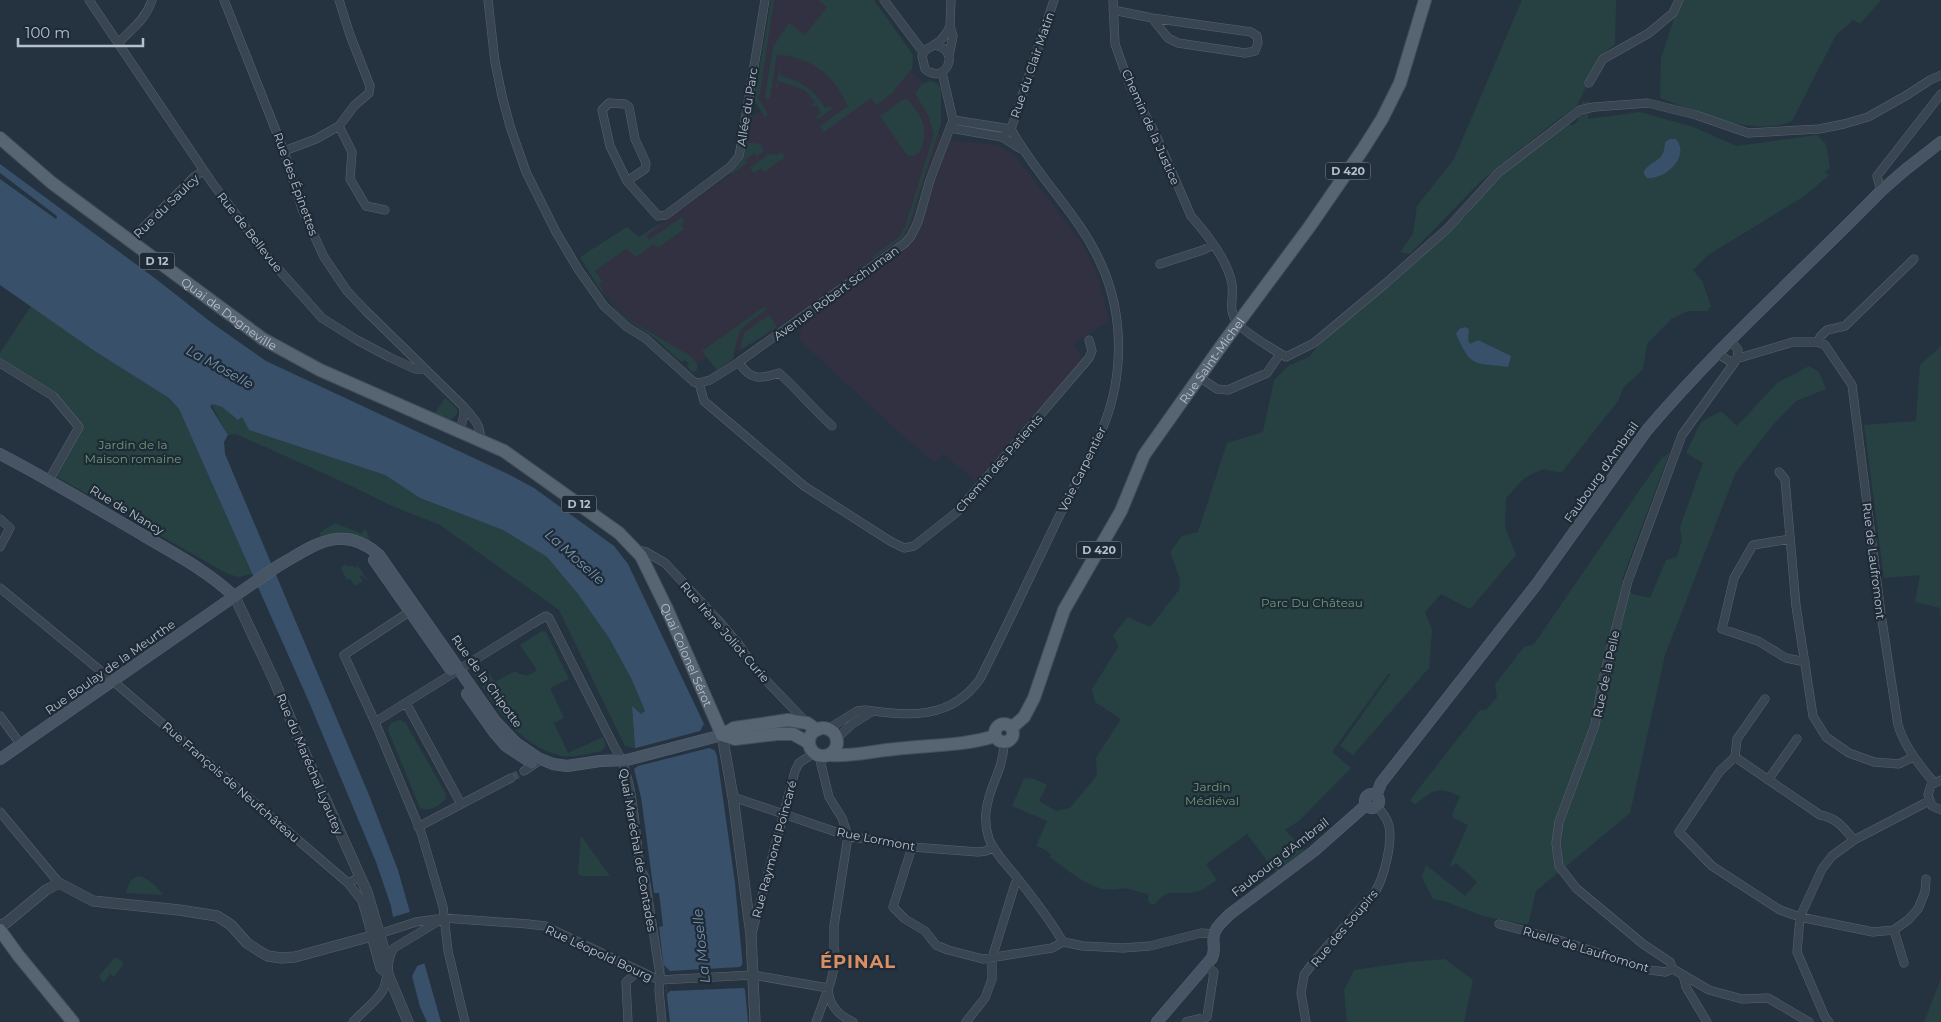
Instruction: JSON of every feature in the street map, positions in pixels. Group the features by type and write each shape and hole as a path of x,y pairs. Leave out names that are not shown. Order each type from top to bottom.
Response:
{"main road":[{"name":"Rue Saint-Michel","path":"1000,739 996,728 999,725 1005,724 1011,727 1024,717 1034,698 1064,610 1116,519 1144,456 1237,324 1310,226 1382,119 1400,83 1425,0"},
{"name":"Quai de Dogneville","path":"0,138 52,183 263,339 287,353 367,391 459,432"},
{"name":"Faubourg d'Ambrail","path":"1214,934 1230,914 1314,851 1373,802 1381,783 1547,571 1647,430 1718,354 1881,192 1904,170 1939,147"},
{"name":"Quai Colonel Sérot","path":"459,432 504,451 619,533 637,550 666,609 722,735"},
{"name":"Rue de Nancy","path":"0,454 49,480 193,565 220,583 235,596"},
{"name":"Rue de la Chipotte","path":"235,596 291,558 305,556 326,548 344,546 366,552 375,560 413,609 457,671 494,732 506,746 558,772 566,773 722,735"},
{"name":"Rue Boulay de la Meurthe","path":"0,759 235,596"},
{"path":"722,735 734,728 788,720 822,743 847,756 865,752 1000,739"},
{"path":"722,735 735,739 793,734 822,743"},
{"path":"0,930 72,1022"},
{"path":"1159,1021 1215,953 1214,934"}],"street":[{"name":"Rue de Bellevue","path":"89,0 203,171 272,262 322,318 389,357 415,369 423,369 464,407 477,423 481,432 480,441"},
{"path":"118,42 138,25 149,10 152,0"},
{"name":"Rue des Épinettes","path":"224,0 284,151 302,209 328,263 347,291 423,369"},
{"path":"284,151 316,139 339,126 370,89 339,0"},
{"path":"488,0 495,62 502,96 526,172 543,208 578,269 604,306 627,327 645,338 688,378 699,383"},
{"name":"Allée du Parc","path":"626,181 645,169 646,162 635,139 629,107 625,104 609,102 602,110 610,146 626,181 658,216 662,216 722,173 735,160 740,151 765,0"},
{"path":"884,0 923,52"},
{"path":"950,26 946,35 936,45 923,52 921,61 925,69 932,73 942,72 949,64 953,36 950,26 951,0"},
{"name":"Rue du Clair Matin","path":"1011,129 1054,0"},
{"name":"Chemin de la Justice","path":"1113,0 1115,44 1130,86 1155,134 1191,216 1227,267 1232,286 1231,313 1237,324"},
{"path":"1589,83 1604,59 1618,49 1649,33 1673,13 1679,0"},
{"path":"1113,10 1152,18 1251,32 1257,36 1258,43 1255,51 1246,54 1178,43 1168,38 1152,18"},
{"path":"936,45 947,51 949,56"},
{"path":"942,72 951,124 1011,129"},
{"path":"1237,324 1286,357 1314,343 1448,228 1498,173 1580,110 1594,107 1648,103 1696,115 1748,132 1819,129 1868,117 1941,75"},
{"path":"1881,192 1877,176 1941,94"},
{"name":"Voie Carpentier","path":"951,124 1002,137 1022,150"},
{"name":"Avenue Robert Schuman","path":"699,383 710,380 739,362 905,244 918,222 930,180 951,124"},
{"path":"339,126 352,152 350,179 366,206 385,210"},
{"path":"1002,137 1011,129"},
{"name":"Voie Carpentier","path":"822,743 857,711 928,713 948,708 967,696 980,679 1020,600 1106,417 1114,392 1119,356 1117,320 1102,265 1086,234 1022,150 1011,129"},
{"name":"Rue du Saulcy","path":"130,241 194,177 203,171"},
{"path":"1160,264 1212,246"},
{"path":"1718,354 1729,361 1737,355 1746,356 1793,342 1818,342 1827,330 1845,326 1914,259"},
{"name":"Chemin des Patients","path":"699,383 704,401 804,486 890,542 904,548 922,542 957,512 1089,358 1092,351 1089,340"},
{"path":"1731,341 1737,355"},
{"name":"Rue de Laufromont","path":"1818,342 1825,345 1852,385 1881,614 1898,725 1903,741 1913,757 1938,781"},
{"path":"1199,377 1218,389 1228,390 1267,373 1280,354"},
{"name":"Rue de la Pelle","path":"1737,355 1682,436 1628,580 1603,679 1595,725 1559,822 1556,843 1559,866 1576,888 1642,944 1670,962 1673,969 1709,990 1742,999 1768,998 1809,1022"},
{"path":"739,362 751,375 756,377 762,378 779,373 832,426"},
{"path":"0,363 54,396 79,426 49,480"},
{"path":"459,432 464,416 464,407"},
{"path":"1779,472 1785,479 1796,606 1813,716 1826,737 1849,753 1874,762 1899,764 1913,757"},
{"path":"0,519 10,528 0,547"},
{"path":"1790,538 1754,545 1734,578 1722,629 1758,642 1786,658 1805,662"},
{"name":"Rue Irène Joliot Curie","path":"637,550 646,552 665,563 718,620 740,646 756,670 822,743"},
{"name":"Rue François de Neufchâteau","path":"0,588 113,681 348,883 362,901 376,935"},
{"name":"Rue du Maréchal Lyautey","path":"235,596 367,892 376,935 386,956 388,974 408,1022"},
{"path":"413,609 344,655 418,827 443,907 448,951 465,1022"},
{"name":"Quai Maréchal de Contades","path":"457,671 532,624 546,616 549,618 615,748 627,759 640,868 645,878 662,981 662,1022"},
{"path":"374,722 457,671"},
{"path":"1765,699 1737,739 1735,757 1720,771 1679,832 1712,866 1780,910 1800,917 1873,932 1894,930 1901,926 1918,909 1925,892 1926,879"},
{"path":"406,702 460,804"},
{"path":"816,1022 836,958 834,926 848,836 840,812 829,797 822,743 873,711"},
{"path":"0,716 21,745"},
{"name":"Quai Colonel Sérot","path":"722,735 733,797 751,935 748,976"},
{"path":"1000,739 1004,754 988,800 985,822 987,832 993,847 1051,922 1063,942"},
{"path":"1768,780 1797,739"},
{"name":"Rue Raymond Poincaré","path":"751,935 794,771 799,763 822,743"},
{"path":"1735,757 1820,815 1830,817 1839,822 1854,840"},
{"path":"524,770 538,762"},
{"path":"418,827 512,778"},
{"path":"1938,781 1929,790 1929,801 1932,806 1941,810"},
{"name":"Rue Lormont","path":"733,797 848,836 912,847 978,852 986,851 993,847"},
{"path":"1829,1022 1825,1017 1797,952 1800,917 1822,869 1832,856 1854,840 1929,801"},
{"name":"Rue des Soupirs","path":"1306,1022 1301,993 1304,975 1374,892 1381,881 1388,852 1389,830 1388,823 1373,802"},
{"path":"0,812 59,883 93,901 217,916 231,925 247,944 253,948 268,956 281,958 295,958 376,935"},
{"path":"912,847 893,907 905,919 918,926 936,945 948,950 984,959 1052,948 1063,942 1083,946 1134,947 1150,946 1201,933 1214,934"},
{"path":"348,883 360,878"},
{"path":"966,1022 980,1006 992,978 992,958 1015,884 1019,880"},
{"path":"0,925 6,923 46,890 59,883"},
{"path":"353,1022 382,991 388,974 390,953 394,948 444,918"},
{"name":"Rue Léopold Bourg","path":"376,935 416,922 444,918 545,926 662,981"},
{"name":"Ruelle de Laufromont","path":"1499,924 1559,940 1650,970 1665,972 1673,969"},
{"path":"1894,930 1904,963"},
{"path":"1186,1022 1208,1016 1214,972 1206,966"},
{"path":"628,1022 626,982 638,971"},
{"path":"1683,975 1686,987 1707,1022"},
{"path":"662,981 748,976 828,988"},
{"name":"D 12","path":"748,976 755,1022"},
{"path":"828,988 830,1001 836,1011 852,1022"}],"shaded area":[{"path":"771,0 874,0 911,51 913,66 910,71 923,83 934,81 941,89 941,111 934,133 955,141 998,145 1015,156 1080,240 1094,267 1109,321 1074,343 1082,359 976,481 943,454 935,463 900,433 799,340 802,328 794,316 760,339 740,350 735,350 733,359 717,370 706,357 697,363 697,369 693,372 687,366 689,364 685,360 682,362 665,340 633,322 614,305 600,286 597,285 580,257 627,227 639,237 667,220 730,175 739,166 743,159 752,117 761,111 754,101"}],"green space":[{"path":"771,0 774,0 759,99 768,115 765,117 754,101"},
{"path":"818,0 874,0 913,55 912,69 895,91 876,105 871,98 824,132 820,126 848,106 842,94 820,69 800,59 777,54 770,98 767,100 765,97 773,47 789,23 805,35 827,7"},
{"path":"1522,0 1616,0 1615,44 1602,55 1576,107 1548,127 1479,183 1410,254 1400,252 1413,234 1417,206 1454,159"},
{"path":"1680,0 1881,0 1860,24 1853,20 1836,35 1792,121 1777,125 1761,126 1743,125 1726,121 1660,98 1661,58"},
{"path":"779,70 780,76 794,80 806,87 821,101 825,108 831,106 832,109 818,119 816,116 821,113 817,105 811,107 815,102 805,90 778,81 776,88"},
{"path":"931,81 937,83 941,89 941,124 908,228 902,238 874,258 871,258 899,237 905,227 934,134 928,115 915,93 923,83"},
{"path":"907,99 920,116 924,128 924,140 920,151 912,156 907,155 880,116 901,101"},
{"name":"Parc Du Château","path":"1582,102 1590,102 1588,119 1640,112 1693,127 1737,146 1817,135 1826,144 1830,168 1825,172 1829,175 1806,195 1708,255 1693,270 1702,281 1711,306 1707,311 1688,311 1671,319 1647,344 1643,369 1623,388 1618,401 1561,473 1543,469 1524,478 1506,498 1505,527 1516,555 1470,609 1441,594 1425,612 1432,630 1429,668 1353,755 1340,746 1391,674 1388,674 1332,752 1351,768 1299,821 1285,830 1304,850 1276,872 1247,834 1206,864 1217,880 1198,891 1169,893 1160,898 1155,904 1151,904 1148,901 1149,894 1130,889 1103,889 1073,874 1050,857 1051,854 1036,846 1047,821 1012,806 1024,778 1035,779 1047,785 1039,801 1056,811 1070,808 1097,775 1096,758 1121,719 1095,702 1092,689 1119,646 1113,635 1128,617 1150,627 1179,590 1180,579 1170,552 1182,536 1198,532 1227,443 1263,432 1274,380 1288,366 1309,357 1318,346 1465,217 1498,176 1569,123 1572,126 1578,121"},
{"path":"748,142 760,144 764,151 757,156 754,153 745,160 747,163 730,175 743,159"},
{"path":"782,152 785,157 764,172 761,168 754,173 750,168 769,154 776,155"},
{"path":"682,217 685,222 681,225 684,229 658,248 654,244 636,257 626,249 595,271 602,281 599,284 608,299 580,257 627,227 639,237 659,224 646,236 649,240"},
{"path":"609,300 622,314 633,322 692,357 698,366 696,371 693,372 687,366 689,364 685,360 682,362 656,339 624,317"},
{"name":"Jardin de la Maison romaine","path":"31,306 96,352 169,398 179,409 252,574 239,577 228,574 52,474 79,426 53,396 0,363 0,353"},
{"path":"764,307 766,310 745,325 739,334 733,359 717,370 702,351"},
{"path":"769,315 777,327 740,350 744,333"},
{"path":"1941,346 1941,625 1940,608 1915,602 1920,575 1884,578 1864,425 1916,421 1920,365"},
{"path":"1809,366 1819,372 1826,389 1796,401 1773,425 1736,472 1665,655 1630,813 1536,891 1528,925 1483,916 1444,901 1433,899 1422,877 1426,865 1465,896 1477,882 1456,863 1449,868 1468,825 1454,818 1452,814 1460,797 1453,793 1441,790 1436,791 1415,805 1410,800 1480,710 1486,710 1497,697 1495,684 1524,647 1534,644 1661,459 1670,452 1622,579 1632,594 1650,598 1666,560 1677,557 1682,540 1680,527 1703,463 1686,453 1701,422 1721,411 1737,426 1777,383"},
{"path":"445,398 457,409 457,414 450,420 435,413"},
{"path":"211,404 218,404 238,420 242,417 249,430 385,475 420,498 503,530 547,557 578,594 609,638 631,678 645,711 641,714 632,707 635,748 625,746 559,610 440,525 390,505 236,434 228,435"},
{"path":"335,523 362,534 365,528 370,540 346,534 321,536 319,533"},
{"path":"356,563 368,581 361,575 360,577 363,581 355,586 350,579 347,580 341,568 345,564 355,568 357,567"},
{"path":"542,631 546,632 569,679 550,688 564,718 554,723 568,753 603,737 606,746 601,751 580,756 563,756 530,742 518,732 498,709 472,671 480,666 495,682 515,671 523,675 531,674 537,670 520,645"},
{"path":"400,720 405,722 446,794 445,800 434,808 420,808 388,730 392,723"},
{"path":"581,836 610,876 581,876 578,873"},
{"path":"138,876 152,883 163,895 126,893 130,881"},
{"path":"114,958 118,958 124,963 114,977 110,974 103,983 99,976"},
{"path":"1445,959 1473,980 1464,1022 1347,1022 1344,990 1354,970"},
{"path":"1941,979 1941,1022 1924,1022"}],"water":[{"path":"1670,139 1676,139 1680,146 1678,160 1668,171 1654,178 1647,178 1644,171 1661,157 1665,142"},
{"name":"La Moselle","path":"0,164 156,279 212,323 266,361 508,474 534,488 614,546 628,564 704,724 717,756 735,883 748,1022 670,1022 659,927 663,926 659,893 654,893 641,797 634,769 635,748 632,706 641,714 645,711 631,678 609,638 578,594 547,557 503,530 420,498 385,475 249,430 242,417 238,420 222,407 213,404 210,406 228,435 224,442 225,454 369,795 398,870 441,1022 427,1022 420,1007 412,976 417,966 393,917 376,862 309,702 179,409 169,398 96,352 0,285 0,179 56,219 57,216 0,173"},
{"path":"1465,327 1469,329 1468,340 1470,344 1478,340 1511,356 1508,367 1480,364 1470,359 1456,334 1459,329"}],"pier":[{"path":"704,724 715,750 709,748 638,766 634,769 632,749 700,731"},
{"path":"410,912 425,963 417,966 412,976 411,973 414,966 398,934 393,917"},
{"path":"744,962 746,990 744,988 670,991 667,994 664,965 670,971 740,967"}],"tunnel":[{"path":"511,778 524,771"}],"district":[{"name":"ÉPINAL","path":"858,962"}],"park label":[{"name":"Jardin Médiéval","path":"1212,793"}]}
